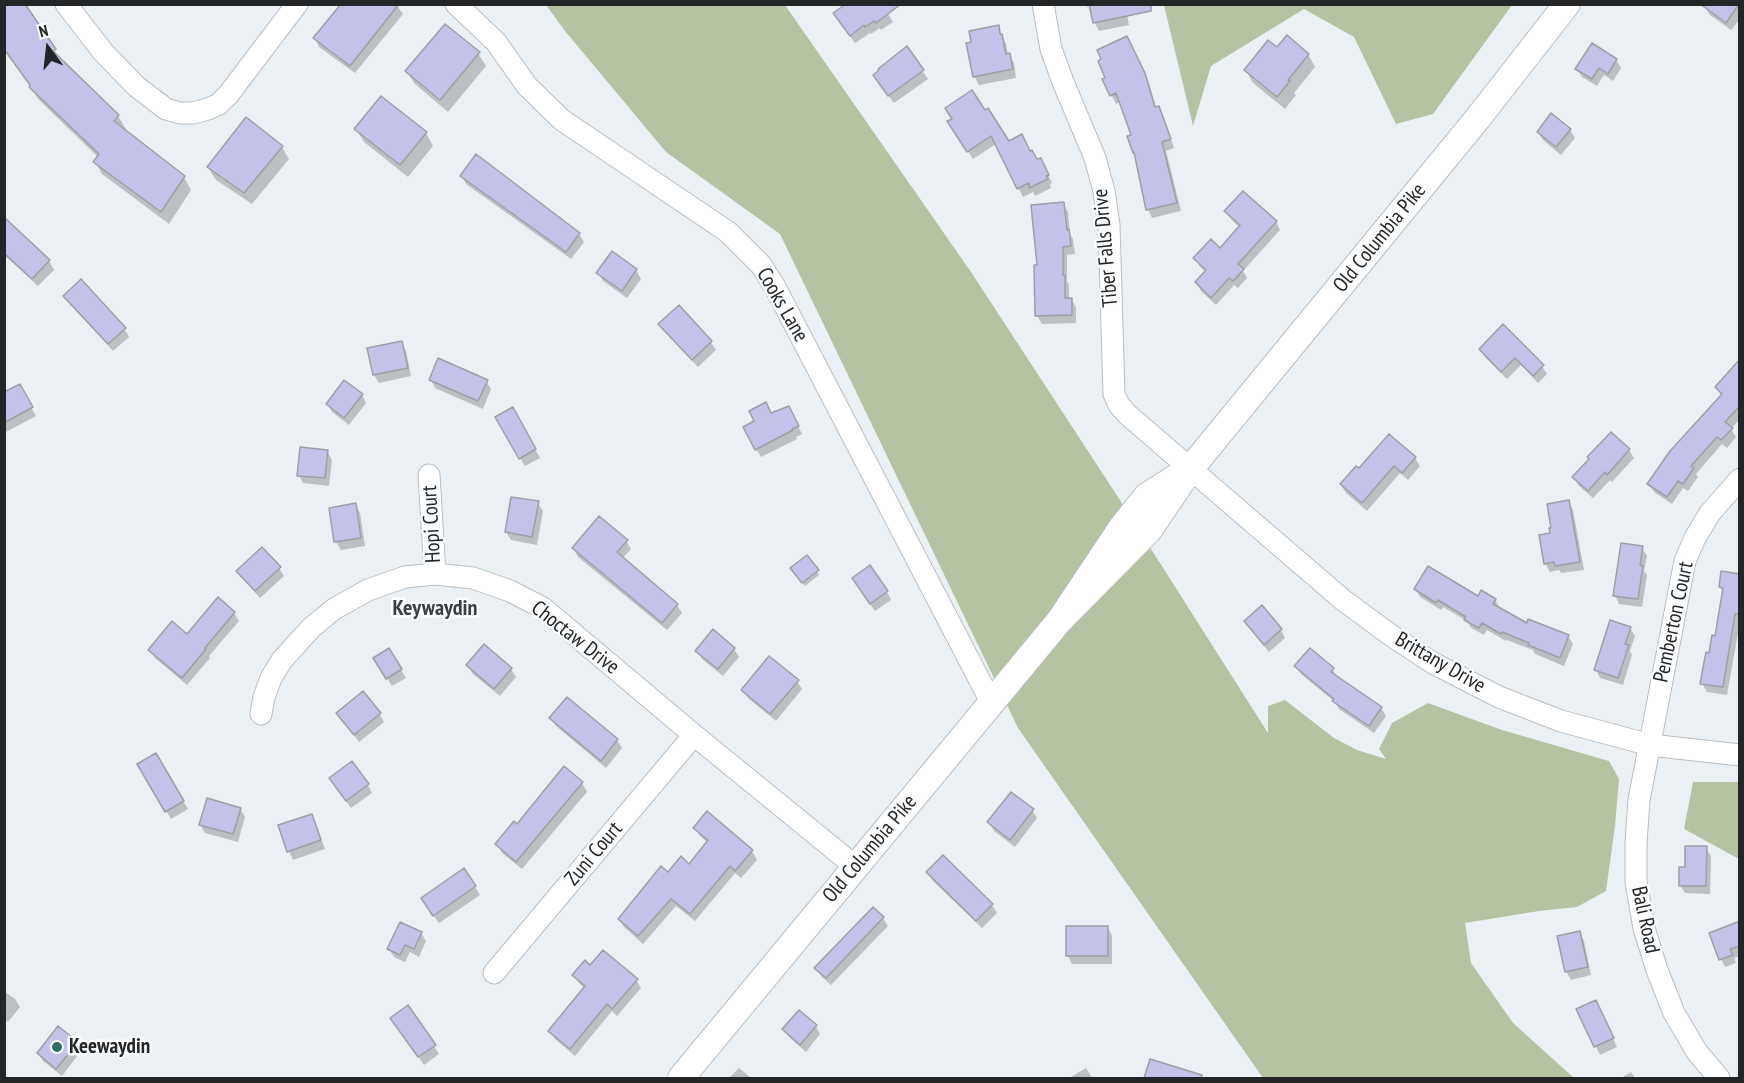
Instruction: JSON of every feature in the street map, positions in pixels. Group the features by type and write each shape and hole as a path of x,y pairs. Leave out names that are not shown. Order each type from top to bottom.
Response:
{"street":[{"path":"66,4 103,52 137,87 166,109 180,113 193,113 219,104 228,95 297,4"},
{"name":"Cooks Lane","path":"456,4 496,42 527,86 562,120 728,232 761,265 776,287 992,702"},
{"name":"Tiber Falls Drive","path":"1043,4 1052,49 1063,82 1095,158 1104,191 1109,225 1114,394 1119,405 1128,415 1191,468"},
{"name":"Old Columbia Pike","path":"681,1078 1060,620 1149,530 1191,468 1478,118 1567,4"},
{"name":"Brittany Drive","path":"1191,468 1343,600 1433,663 1499,697 1562,722 1650,745 1740,755"},
{"name":"Hopi Court","path":"429,475 435,574"},
{"name":"Pemberton Court","path":"1650,745 1685,561 1710,513 1740,479"},
{"name":"Choctaw Drive","path":"261,714 271,678 282,660 311,628 334,609 368,590 405,577 435,574 473,578 510,591 543,608 856,867"},
{"name":"Zuni Court","path":"494,973 694,735"},
{"name":"Bali Road","path":"1650,745 1639,800 1636,843 1636,882 1644,928 1674,1013 1697,1052 1719,1078"}],"green space":[{"path":"546,5 785,5 971,272 1268,733 1268,706 1285,700 1334,738 1357,750 1386,759 1379,749 1392,723 1428,703 1502,730 1609,761 1619,779 1606,891 1577,907 1465,923 1471,963 1513,1023 1574,1078 1263,1078 1018,728 780,234 666,152"},
{"path":"1164,5 1512,5 1433,114 1396,124 1354,37 1304,9 1211,66 1193,126"},
{"path":"1693,782 1739,782 1739,859 1684,829"}],"building":[{"path":"4,4 25,4 56,49 53,51 119,115 114,121 185,176 161,212 93,162 99,154 29,87 30,85 4,49"},
{"path":"341,4 399,4 350,66 313,38"},
{"path":"846,4 901,4 876,23 874,21 865,27 864,25 850,36 833,13"},
{"path":"1089,4 1151,4 1151,11 1093,23"},
{"path":"1700,4 1739,4 1726,23"},
{"path":"445,24 480,52 440,100 405,71"},
{"path":"999,25 1006,54 1010,53 1013,69 973,77 966,43 971,42 969,31"},
{"path":"1287,35 1309,54 1277,97 1244,70 1268,40 1277,47"},
{"path":"1127,36 1145,73 1155,107 1159,106 1171,139 1162,142 1177,203 1146,210 1134,152 1127,136 1131,135 1116,93 1110,96 1102,79 1105,78 1098,61 1101,59 1097,50"},
{"path":"1592,43 1617,59 1608,74 1599,68 1592,79 1575,69"},
{"path":"907,46 924,70 888,96 873,75"},
{"path":"972,90 985,110 988,108 1009,141 1022,134 1030,151 1032,150 1037,159 1041,158 1049,175 1046,176 1048,179 1029,188 1029,183 1017,189 991,136 967,152 947,121 952,119 945,108"},
{"path":"381,96 427,132 400,165 354,129"},
{"path":"1551,113 1571,129 1556,147 1537,132"},
{"path":"246,117 283,146 244,193 207,167"},
{"path":"476,154 580,233 566,252 460,176"},
{"path":"1243,191 1277,221 1238,264 1244,269 1233,281 1229,278 1211,298 1195,282 1206,270 1193,258 1211,239 1220,248 1240,225 1224,211"},
{"path":"1064,202 1071,246 1063,247 1063,275 1065,275 1065,298 1072,298 1072,315 1035,316 1034,265 1037,265 1031,205"},
{"path":"4,217 50,260 32,279 4,253"},
{"path":"612,251 637,269 622,291 596,273"},
{"path":"81,279 126,328 108,344 63,296"},
{"path":"679,305 712,341 692,360 658,324"},
{"path":"1503,324 1544,365 1533,376 1515,358 1501,372 1479,349"},
{"path":"402,341 408,368 373,375 367,348"},
{"path":"438,358 488,380 478,401 429,380"},
{"path":"1740,359 1740,406 1725,422 1733,428 1721,440 1717,437 1691,466 1694,468 1683,484 1678,481 1667,497 1647,484 1670,451 1722,394 1715,387"},
{"path":"344,380 363,394 344,418 326,404"},
{"path":"20,384 33,407 4,423 4,392"},
{"path":"766,402 771,413 789,406 799,426 755,450 743,427 754,421 749,411"},
{"path":"513,407 536,449 519,459 495,417"},
{"path":"1611,432 1630,449 1607,475 1605,472 1588,491 1572,477"},
{"path":"1389,434 1416,457 1402,473 1394,466 1362,503 1340,484 1356,466 1359,468"},
{"path":"300,447 328,450 325,478 297,476"},
{"path":"511,497 539,501 532,537 505,532"},
{"path":"1569,500 1580,562 1555,566 1554,562 1544,564 1539,535 1550,533 1547,504"},
{"path":"356,503 361,538 334,542 329,508"},
{"path":"599,516 628,540 617,552 678,604 662,623 572,548"},
{"path":"1621,543 1643,546 1640,565 1643,566 1638,599 1613,596"},
{"path":"262,547 281,567 255,591 236,571"},
{"path":"807,555 819,570 802,583 790,568"},
{"path":"870,565 888,591 870,604 852,578"},
{"path":"1428,566 1478,596 1481,590 1496,599 1493,604 1527,623 1528,619 1569,635 1560,658 1502,632 1501,634 1482,623 1479,628 1464,620 1466,617 1438,600 1436,603 1414,589"},
{"path":"1721,571 1740,574 1740,614 1735,614 1723,687 1700,684 1706,652 1709,653 1712,635 1715,636 1723,588 1719,587"},
{"path":"218,597 235,612 182,678 148,650 172,621 187,634"},
{"path":"1262,605 1282,629 1264,645 1244,621"},
{"path":"1610,620 1631,627 1625,644 1629,645 1618,678 1594,670"},
{"path":"713,629 735,648 718,669 695,651"},
{"path":"484,644 512,668 494,689 466,665"},
{"path":"389,648 402,669 386,679 373,658"},
{"path":"1310,648 1334,668 1331,672 1382,707 1369,726 1332,701 1334,699 1294,666"},
{"path":"769,656 799,680 770,714 741,690"},
{"path":"363,691 381,713 354,735 336,713"},
{"path":"567,697 618,739 601,761 549,718"},
{"path":"156,753 184,801 165,812 137,764"},
{"path":"352,761 369,784 346,801 329,778"},
{"path":"564,766 583,782 516,862 495,844 514,821 517,824"},
{"path":"1011,792 1034,809 1010,840 987,822"},
{"path":"207,798 241,808 233,834 199,825"},
{"path":"707,811 753,850 735,871 730,866 690,914 671,899 638,936 618,919 661,866 668,872 681,856 689,864 708,840 693,828"},
{"path":"312,814 321,840 287,852 278,825"},
{"path":"1685,846 1707,846 1706,886 1679,886 1679,867 1685,867"},
{"path":"943,855 993,904 976,921 926,872"},
{"path":"464,868 476,886 433,916 421,898"},
{"path":"873,907 884,917 826,978 814,968"},
{"path":"1740,921 1740,946 1730,949 1733,955 1719,960 1709,933"},
{"path":"400,922 422,932 414,949 405,945 400,955 387,949"},
{"path":"1066,926 1108,926 1108,956 1066,956"},
{"path":"1580,931 1588,967 1565,972 1557,936"},
{"path":"603,950 638,979 612,1009 607,1004 570,1049 548,1031 585,986 572,975 585,960 590,965"},
{"path":"1596,1000 1614,1038 1594,1047 1576,1009"},
{"path":"408,1005 436,1045 418,1057 390,1018"},
{"path":"799,1010 817,1025 800,1045 782,1029"},
{"name":"Keewaydin","path":"58,1026 78,1042 56,1069 37,1053"},
{"path":"1150,1059 1202,1075 1201,1078 1144,1078"}],"place":[{"name":"Keewaydin","path":"57,1047"}],"district":[{"name":"Keywaydin","path":"435,609"}]}
